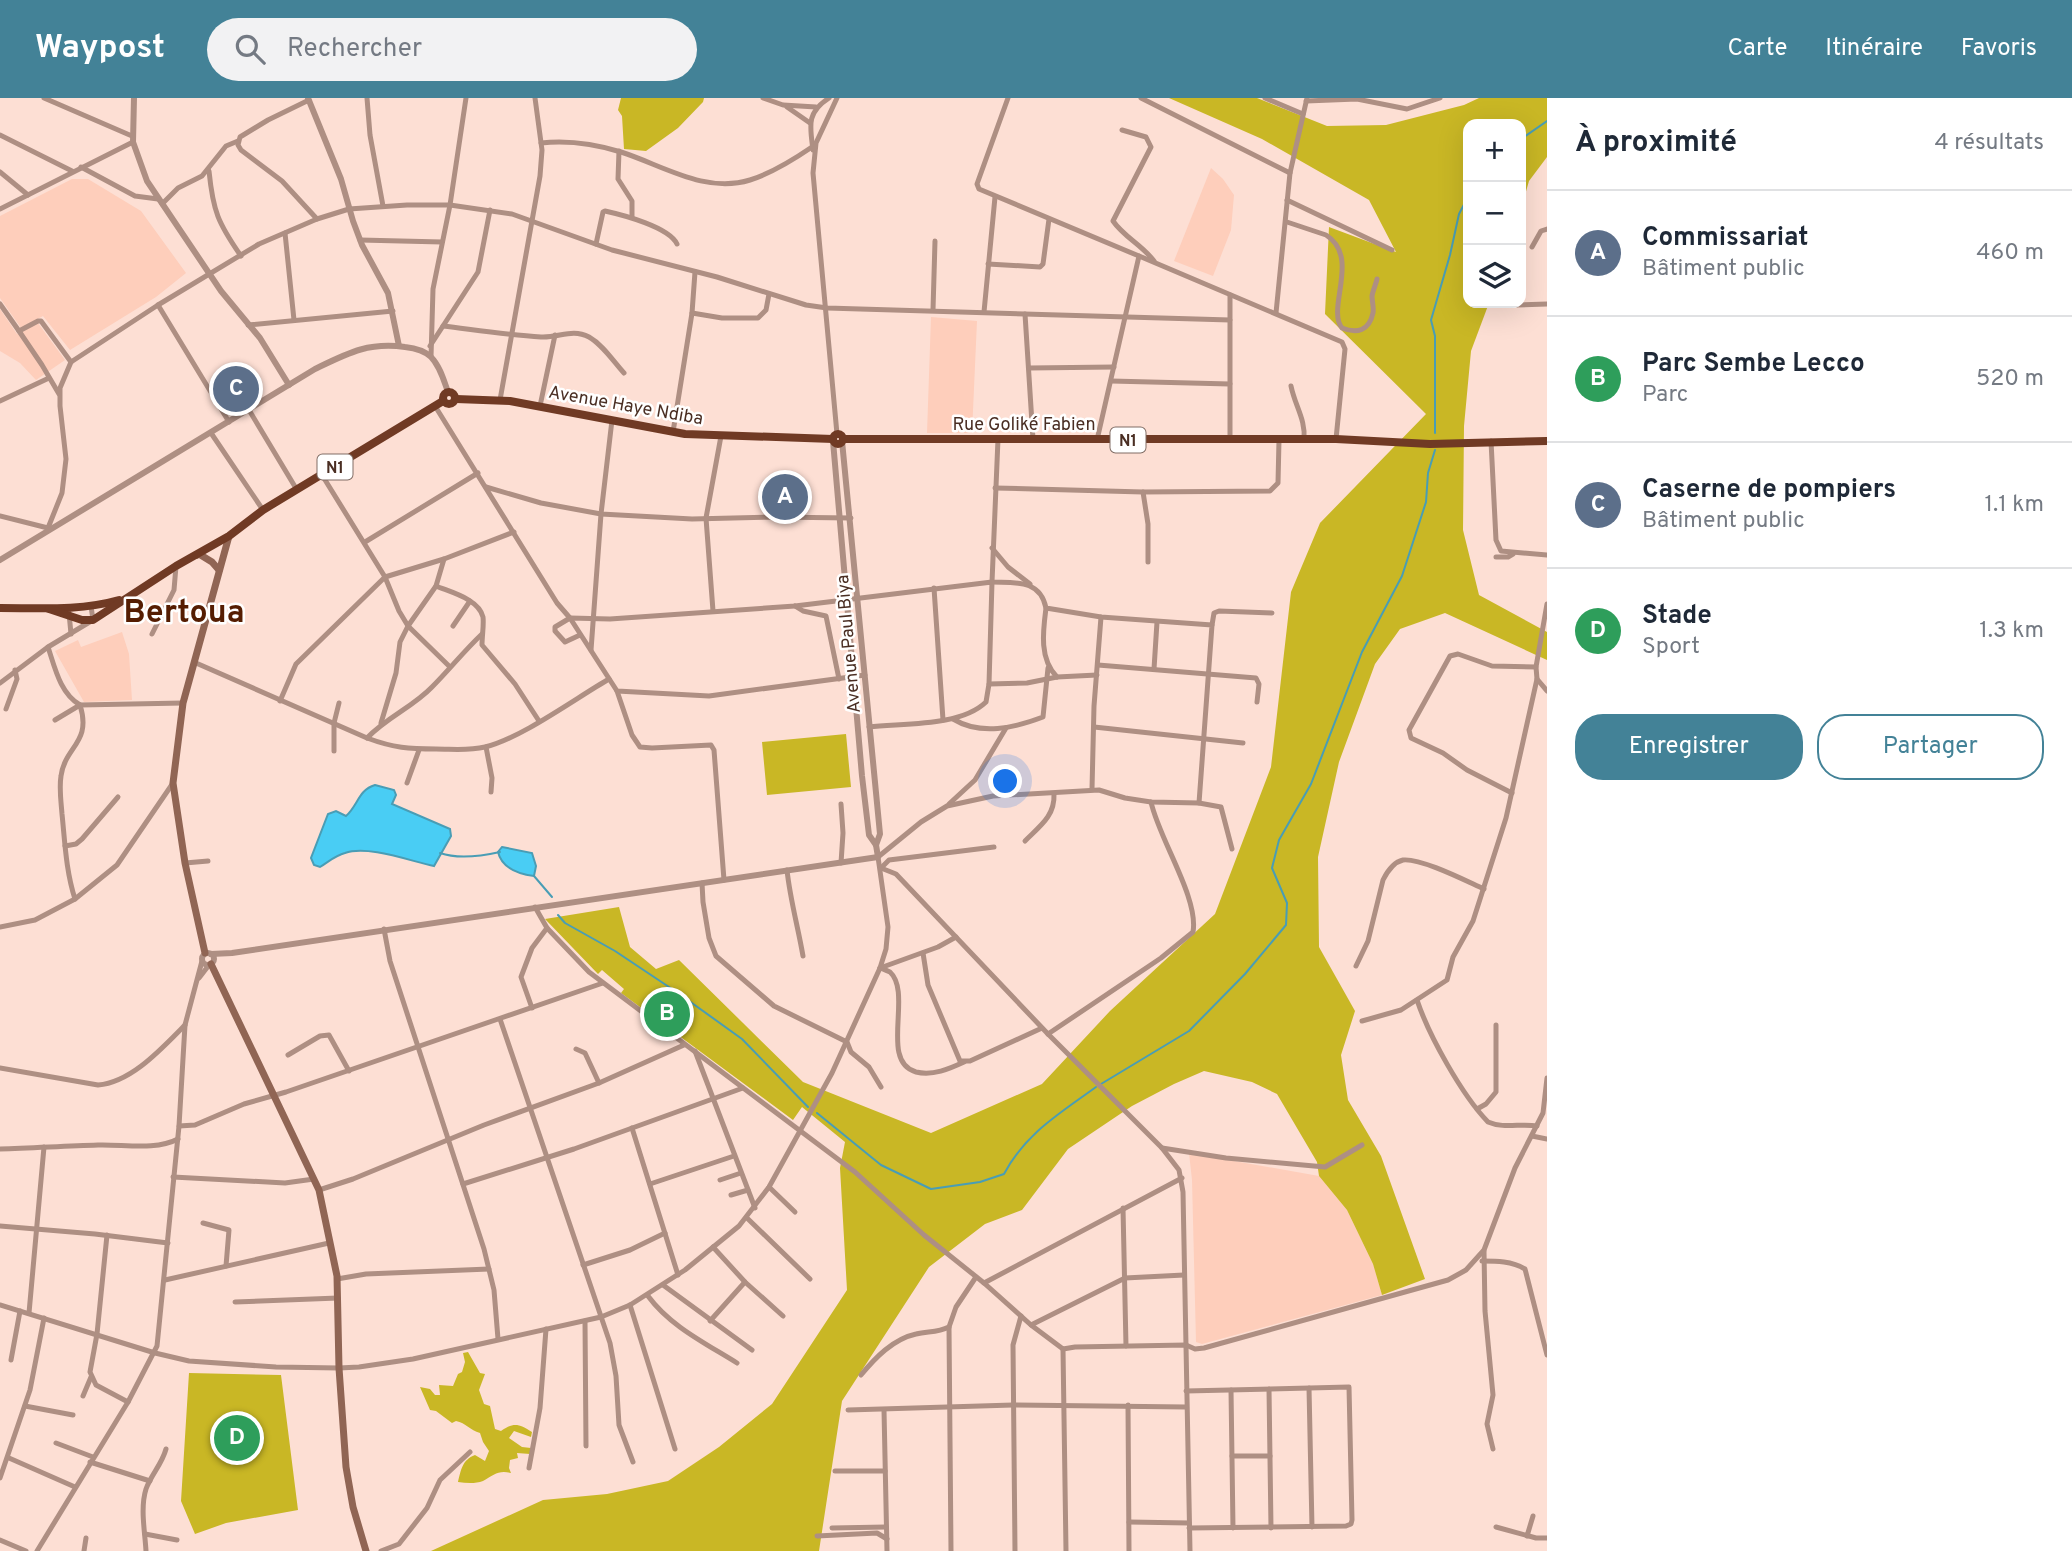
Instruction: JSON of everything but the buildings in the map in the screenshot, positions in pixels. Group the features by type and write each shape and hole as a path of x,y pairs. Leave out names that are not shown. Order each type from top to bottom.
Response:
{"highway":[{"name":"Avenue Haye Ndiba","path":"446,396 454,394 456,399 500,400 540,406 673,432 838,439"},
{"name":"N1","path":"0,608 49,609 93,620 176,566 229,536 263,510 435,406 446,396"},
{"name":"Rue Goliké Fabien","path":"838,439 1336,439 1430,444 1491,441"},
{"name":"N1","path":"1491,441 1547,441"},
{"name":"N1","path":"69,612 128,597"}],"main road":[{"path":"229,536 183,703 173,783 185,863 209,960 319,1189 337,1279 339,1367 346,1467 353,1507 366,1551"},
{"path":"197,555 206,557 219,570"}],"street":[{"path":"44,98 133,139"},
{"path":"135,98 133,139 141,166 160,202 289,385"},
{"path":"367,98 370,135 383,206"},
{"path":"446,396 441,373 431,357 433,289 450,205 466,98"},
{"path":"500,400 540,176 541,143 535,98"},
{"path":"763,98 783,105 810,123"},
{"path":"0,1305 155,1353 209,1363 275,1367 359,1367 413,1359 601,1317 648,1296 678,1275 747,1218 755,1208 847,1042 880,968 886,949 888,927 881,868 876,845 869,835 853,676 840,519 838,439 814,191 810,123 816,107 829,98"},
{"path":"814,157 823,126 837,98"},
{"path":"1008,98 976,184 979,189 1154,261 1345,345 1336,439"},
{"path":"1141,98 1290,173"},
{"path":"1265,98 1303,114"},
{"path":"1276,313 1290,173 1307,99 1357,99 1407,109 1440,98"},
{"path":"81,167 135,197 160,202 178,188 209,171 226,146 308,99 341,179 360,240 388,293 399,346"},
{"path":"783,105 816,107"},
{"path":"1122,130 1146,137 1151,147 1113,221 1119,230 1154,261"},
{"path":"0,135 72,172"},
{"path":"0,209 133,139"},
{"path":"238,141 241,150 282,181 317,219"},
{"path":"541,143 575,142 619,151 679,175 705,182 729,183 750,180 782,166 812,147"},
{"path":"619,151 618,179 632,201 632,218"},
{"path":"209,171 211,196 220,225 241,256"},
{"path":"0,172 28,195"},
{"path":"984,312 995,197"},
{"path":"1287,200 1392,250"},
{"path":"49,529 62,493 66,459 60,388 71,362 209,273 285,233 349,209 450,205 490,210 532,221 596,244 827,308 1230,320"},
{"path":"430,346 478,272 490,210"},
{"path":"596,244 603,211 632,218 672,236 677,244"},
{"path":"988,264 1041,267 1049,219"},
{"path":"1287,222 1326,235 1340,254 1343,272 1338,318 1342,328 1353,332 1368,324 1373,313 1372,296 1377,279"},
{"path":"1532,247 1541,231 1547,229"},
{"path":"285,233 294,320"},
{"path":"360,240 442,242"},
{"path":"933,310 935,241"},
{"path":"1097,440 1139,256"},
{"path":"673,432 692,313 695,272"},
{"path":"692,313 728,319 758,318 766,310 769,294"},
{"path":"1230,295 1230,440"},
{"path":"0,304 60,397"},
{"path":"1526,305 1547,304"},
{"path":"158,305 229,422"},
{"path":"248,324 393,311"},
{"path":"1026,314 1033,439"},
{"path":"19,331 41,321 71,362"},
{"path":"443,326 540,337 577,333 590,338 624,373"},
{"path":"540,406 555,335"},
{"path":"0,559 315,369 365,347 415,348 431,357"},
{"path":"1029,368 1114,367"},
{"path":"0,401 49,377"},
{"path":"1111,381 1230,384"},
{"path":"1291,386 1295,403 1306,424 1304,440"},
{"path":"435,406 557,603 617,691 632,735 640,747 711,744 714,750 724,880"},
{"path":"249,410 297,490"},
{"path":"591,650 601,514 612,420"},
{"path":"211,433 263,510"},
{"path":"713,611 706,518 721,436"},
{"name":"Avenue Paul Biya","path":"838,439 851,518 880,834 876,845"},
{"path":"869,727 953,719 970,713 986,702 989,684 998,439"},
{"path":"995,488 1143,492 1270,491 1278,483 1279,440"},
{"path":"1491,441 1496,540 1501,551 1547,555"},
{"path":"365,542 478,473"},
{"path":"322,475 385,577 398,611 408,626 449,666"},
{"path":"486,487 541,503 601,514 706,518 851,518"},
{"path":"1143,492 1148,524 1148,562"},
{"path":"0,516 49,529"},
{"path":"280,701 296,664 338,626 385,577 444,559 514,532"},
{"path":"953,719 963,725 985,729 1006,728 1043,717 1048,668 1043,643 1046,608 1043,597 1008,567 992,548"},
{"path":"1496,557 1513,554"},
{"path":"382,723 396,673 400,642 436,586 444,559"},
{"path":"152,634 174,590 176,566"},
{"path":"580,635 565,642 555,631 555,627 569,618 594,619 795,606 992,582 1030,584"},
{"path":"436,586 470,601 483,617 482,645 515,684 539,721"},
{"path":"934,588 943,720"},
{"path":"453,626 470,601"},
{"path":"1362,1021 1401,1010 1447,980 1453,957 1473,920 1484,889 1512,793 1537,679 1536,667 1547,604"},
{"path":"1,682 48,647 93,620 91,606"},
{"path":"795,606 803,611 826,616 839,679"},
{"path":"1046,608 1101,617 1212,625"},
{"path":"69,612 71,634"},
{"path":"1199,803 1214,613 1272,613"},
{"path":"1092,789 1101,617"},
{"path":"1154,669 1157,622"},
{"path":"367,738 382,723 432,687 482,634"},
{"path":"48,647 59,680 72,700 80,705 83,715 81,737 65,763 60,779 68,876 75,900"},
{"path":"1512,793 1466,770 1443,753 1411,738 1409,730 1453,654 1492,666 1536,667"},
{"path":"196,663 367,738 419,750 460,751 486,747 509,738 609,679"},
{"path":"1098,665 1256,678 1259,684 1257,702"},
{"path":"1048,668 1056,677"},
{"path":"6,709 17,679 15,670"},
{"path":"617,691 709,696 865,675"},
{"path":"989,684 1027,683 1056,677 1097,675"},
{"path":"1537,679 1547,691"},
{"path":"55,720 80,705 183,703"},
{"path":"334,751 334,723 339,703"},
{"path":"1094,727 1243,743"},
{"path":"37,1551 155,1353 160,1331 178,1139 185,1025 197,981 209,960 232,953 384,929 878,857 921,822 947,806 975,780 1006,728"},
{"path":"486,747 492,778 491,792"},
{"path":"407,783 419,750"},
{"path":"0,927 36,920 75,900 117,864 173,783"},
{"path":"947,806 993,796 1054,794 1092,789 1151,802 1199,803 1221,807 1232,849"},
{"path":"1025,841 1049,816 1054,806 1054,794"},
{"path":"65,846 76,844 82,839 118,797"},
{"path":"1048,1034 1160,958 1193,932 1194,916 1160,832 1151,802"},
{"path":"841,804 841,863"},
{"path":"881,868 890,860 994,847"},
{"path":"185,863 208,861"},
{"path":"1356,966 1368,941 1383,880 1386,873 1399,862 1410,861 1427,865 1484,889"},
{"path":"881,868 896,874 1042,1028 1162,1148 1179,1170 1182,1178 1190,1551"},
{"path":"787,870 803,956"},
{"path":"702,883 709,938 716,956 774,1006 847,1042 851,1052 869,1066 881,1087"},
{"path":"535,907 547,928 589,972 855,1171 924,1234 1063,1349"},
{"path":"532,1008 521,982 522,973 532,948 547,928"},
{"path":"384,929 390,961 489,1269 494,1290 498,1339"},
{"path":"880,968 923,953 956,937"},
{"path":"923,953 928,985 950,1042 960,1061 964,1062"},
{"path":"880,968 890,972 895,981 899,1012 898,1042 901,1062 908,1069 923,1073 945,1071 1042,1028"},
{"path":"179,1126 195,1125 244,1104 276,1096 603,983"},
{"path":"1417,1000 1429,1032 1488,1122 1496,1125 1537,1126"},
{"path":"500,1019 613,1355 620,1425 633,1462"},
{"path":"0,1068 98,1085 110,1084 137,1068 185,1025"},
{"path":"1477,1109 1486,1104 1496,1092 1496,1025"},
{"path":"288,1055 320,1036 329,1035 349,1071"},
{"path":"319,1189 353,1179 531,1107 600,1083 684,1045"},
{"path":"576,1049 586,1053 600,1083"},
{"path":"695,1051 755,1208"},
{"path":"1063,1349 1074,1346 1186,1345 1195,1349 1204,1348 1379,1300 1458,1275 1476,1262 1484,1250 1515,1168 1543,1113 1547,1079"},
{"path":"463,1184 743,1088"},
{"path":"632,1128 678,1275"},
{"path":"1532,1136 1547,1139"},
{"path":"0,1149 148,1145 169,1143 178,1139"},
{"path":"1162,1148 1226,1158 1325,1167 1362,1144"},
{"path":"30,1313 44,1147"},
{"path":"650,1184 734,1156"},
{"path":"720,1180 741,1173"},
{"path":"173,1177 285,1183 314,1178"},
{"path":"984,1283 1182,1178"},
{"path":"769,1187 795,1212"},
{"path":"731,1195 748,1190"},
{"path":"1123,1208 1126,1346"},
{"path":"747,1218 810,1279"},
{"path":"203,1223 229,1230 226,1266"},
{"path":"0,1226 168,1243"},
{"path":"583,1265 630,1250 665,1233"},
{"path":"107,1235 91,1377 96,1385 128,1402"},
{"path":"164,1280 329,1243"},
{"path":"713,1247 745,1282 783,1316"},
{"path":"1484,1250 1485,1311 1493,1395 1487,1424 1493,1449"},
{"path":"1476,1262 1516,1264 1525,1269 1547,1354"},
{"path":"337,1279 366,1273 489,1269"},
{"path":"1031,1325 1125,1279 1184,1275"},
{"path":"951,1551 949,1327 956,1307 976,1277"},
{"path":"710,1321 745,1282"},
{"path":"663,1285 752,1350"},
{"path":"648,1296 674,1323 737,1363"},
{"path":"235,1302 338,1298"},
{"path":"630,1305 675,1449"},
{"path":"11,1360 20,1311"},
{"path":"1016,1551 1013,1345 1021,1316"},
{"path":"0,1478 25,1406 44,1318"},
{"path":"585,1321 586,1446"},
{"path":"861,1375 876,1357 894,1344 915,1334 939,1332 949,1327"},
{"path":"529,1468 540,1408 546,1329"},
{"path":"1063,1349 1066,1551"},
{"path":"83,1396 91,1377"},
{"path":"1129,1522 1233,1528 1351,1524 1349,1387 1186,1391"},
{"path":"1309,1388 1312,1527"},
{"path":"1269,1389 1271,1528"},
{"path":"1231,1390 1233,1528"},
{"path":"848,1410 1013,1405 1186,1407"},
{"path":"1128,1405 1129,1551"},
{"path":"25,1406 73,1415"},
{"path":"884,1410 887,1551"},
{"path":"56,1443 92,1460 150,1481"},
{"path":"146,1551 143,1503 150,1481 162,1462 166,1449"},
{"path":"384,1551 399,1544 427,1508 440,1480 470,1452"},
{"path":"1232,1456 1270,1456"},
{"path":"9,1458 75,1486"},
{"path":"835,1471 885,1471"},
{"path":"1527,1536 1533,1516"},
{"path":"832,1528 887,1527"},
{"path":"1496,1527 1527,1536 1547,1538"},
{"path":"817,1536 877,1533 887,1539"},
{"path":"145,1534 177,1540"},
{"path":"84,1551 86,1538"},
{"path":"0,1540 26,1551"}],"shaded area":[{"path":"621,98 704,98 678,128 646,151 624,149 622,116 618,110"},
{"path":"1169,98 1257,98 1327,126 1386,125 1464,105 1479,98 1547,98 1547,157 1529,181 1526,192 1526,119 1463,119 1463,308 1487,308 1471,351 1464,426 1463,530 1479,595 1547,632 1547,660 1445,613 1400,629 1375,664 1339,762 1318,857 1319,947 1355,1011 1341,1055 1348,1100 1381,1156 1425,1279 1382,1295 1373,1264 1347,1210 1319,1176 1317,1162 1277,1094 1252,1082 1204,1071 1132,1106 1068,1149 1022,1210 985,1224 929,1267 842,1401 819,1551 431,1551 543,1500 607,1494 668,1481 719,1447 772,1404 847,1290 840,1168 845,1142 802,1107 793,1120 621,993 624,989 602,970 598,974 545,919 619,907 630,947 656,969 679,960 803,1082 931,1133 1042,1084 1110,1011 1215,914 1271,767 1291,592 1320,523 1426,414 1325,314 1329,227 1396,252 1369,200 1262,139"},
{"path":"1211,168 1234,195 1231,230 1213,276 1174,261"},
{"path":"72,179 88,179 141,211 186,273 156,297 70,350 43,316 21,328 0,298 0,216"},
{"path":"0,309 17,334 38,323 65,360 36,380 20,363 0,351"},
{"path":"931,317 977,321 972,433 927,433"},
{"path":"122,632 129,654 132,700 84,702 55,651 78,640 81,647"},
{"path":"846,734 851,787 767,795 762,742"},
{"path":"1189,1153 1319,1176 1347,1210 1373,1264 1382,1295 1202,1344 1196,1342"},
{"path":"468,1352 480,1373 485,1374 479,1390 484,1404 490,1406 495,1429 501,1431 516,1425 532,1432 531,1437 514,1431 509,1438 522,1447 531,1448 530,1454 517,1453 518,1458 510,1460 511,1473 499,1473 477,1483 458,1482 467,1460 475,1455 485,1461 489,1451 480,1433 459,1422 452,1423 436,1411 430,1410 420,1387 440,1395 439,1385 453,1386 458,1374 462,1372 465,1362 463,1353"},
{"path":"189,1373 281,1375 298,1510 226,1523 195,1534 181,1501"}],"water":[{"path":"375,785 394,790 396,795 392,804 450,829 451,836 434,866 365,851 342,854 320,867 314,865 311,858 328,814 336,811 346,816 362,794"},
{"path":"502,847 532,853 536,866 534,876 507,867 498,852"}],"waterway":[{"path":"1526,136 1547,121"},
{"path":"1435,433 1435,336 1431,320 1463,206"},
{"path":"1101,1084 1189,1031 1245,974 1286,925 1287,903 1272,868 1279,840 1311,784 1362,652 1402,576 1426,502 1428,473 1435,450"},
{"path":"440,853 470,856 500,852"},
{"path":"534,876 552,897"},
{"path":"558,915 565,923 615,951 742,1039 808,1107"},
{"path":"817,1113 881,1165 931,1189 980,1182 1004,1174 1033,1136 1096,1087"}],"place":[{"name":"Caserne de pompiers","path":"236,389"},
{"name":"Commissariat","path":"785,497"},
{"name":"Parc Sembe Lecco","path":"667,1014"},
{"name":"Stade","path":"237,1438"}],"district":[{"name":"Bertoua","path":"184,611"}]}
